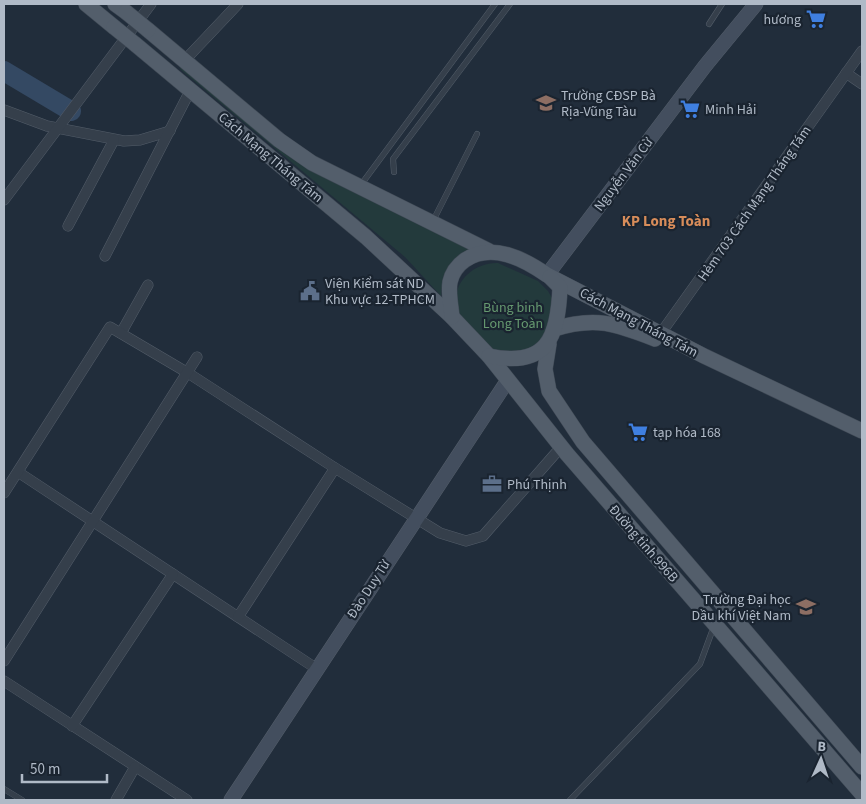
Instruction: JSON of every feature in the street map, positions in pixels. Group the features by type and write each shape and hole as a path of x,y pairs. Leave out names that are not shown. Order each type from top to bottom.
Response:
{"main road":[{"name":"Cách Mạng Tháng Tám","path":"86,4 191,89 366,237 452,317"},
{"name":"Cách Mạng Tháng Tám","path":"120,8 185,60 279,140 312,163 489,251"},
{"path":"489,251 501,253 530,263 547,275 560,287 554,329 549,344 532,355 517,358 489,356 452,317 450,282 455,270 472,255 489,251"},
{"name":"Cách Mạng Tháng Tám","path":"547,275 704,356 862,431"},
{"name":"Cách Mạng Tháng Tám","path":"554,329 584,321 601,321 619,325 704,356"},
{"name":"Đường tỉnh 996B","path":"549,344 544,369 549,391 583,442 862,767"},
{"name":"Đường tỉnh 996B","path":"489,356 564,451 862,794"},
{"path":"564,451 583,442"}],"street":[{"path":"4,200 151,4"},
{"path":"185,60 238,4"},
{"name":"Nguyễn Văn Cừ","path":"547,275 705,66 756,4"},
{"name":"Hẻm 703 Cách Mạng Tháng Tám","path":"661,333 862,50"},
{"path":"846,73 862,84"},
{"path":"105,256 191,89"},
{"path":"4,110 59,128 114,140 140,140 170,132"},
{"path":"68,226 114,140"},
{"path":"121,333 148,285"},
{"path":"4,493 110,327 188,373 440,533 466,541 483,536 564,451"},
{"path":"4,661 198,357"},
{"name":"Đào Duy Từ","path":"231,800 508,380"},
{"path":"238,617 335,468"},
{"path":"18,472 317,669"},
{"path":"72,726 173,574"},
{"path":"4,681 187,800"},
{"path":"116,800 136,767"}],"lane":[{"path":"360,186 495,4"},
{"path":"394,172 393,159 510,4"},
{"path":"709,24 722,4"},
{"path":"432,224 477,134"},
{"path":"570,800 700,664 715,624"},
{"path":"4,789 22,800"}],"green space":[{"path":"181,67 258,127 474,249 442,287 441,296 405,257 180,69"},
{"name":"Bùng binh Long Toàn","path":"498,263 538,281 552,298 554,325 531,352 493,351 468,327 458,313 456,294 464,278 471,271 479,267"}],"waterway":[{"path":"4,71 71,111"}],"place":[{"name":"hương","path":"816,19"},
{"name":"Trường CĐSP Bà Rịa-Vũng Tàu","path":"546,103"},
{"name":"Minh Hải","path":"690,109"},
{"name":"Viện Kiểm sát ND Khu vực 12-TPHCM","path":"310,291"},
{"name":"tạp hóa 168","path":"638,432"},
{"name":"Phú Thịnh","path":"492,484"},
{"name":"Trường Đại học Dầu khí Việt Nam","path":"806,607"}],"district":[{"name":"KP Long Toàn","path":"666,221"}]}
